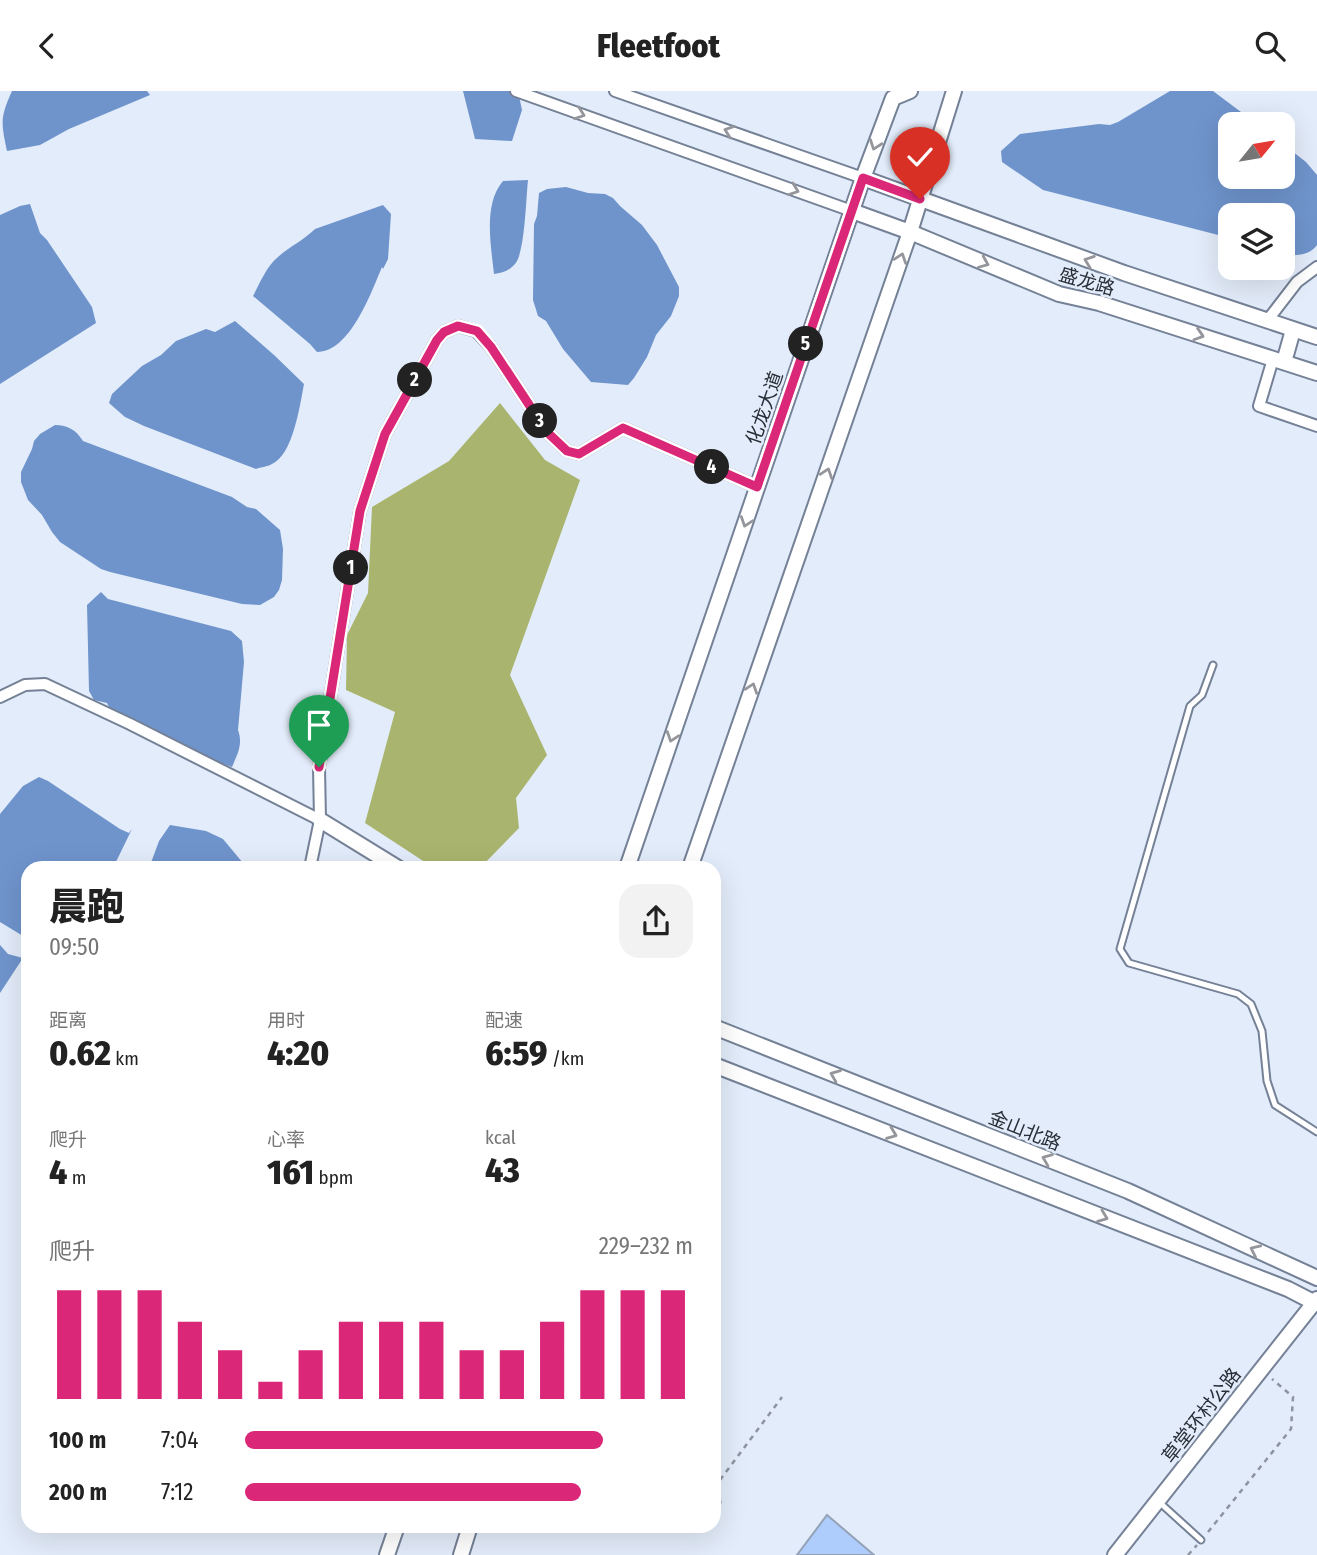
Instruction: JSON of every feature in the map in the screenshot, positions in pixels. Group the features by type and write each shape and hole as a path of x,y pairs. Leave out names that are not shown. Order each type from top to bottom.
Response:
{"street":[{"path":"516,91 852,211"},
{"path":"615,91 863,178"},
{"name":"化龙大道","path":"629,861 863,178 893,98 910,91"},
{"path":"692,861 910,232 954,91"},
{"name":"盛龙路","path":"863,178 1124,273 1317,337"},
{"name":"盛龙路","path":"852,211 910,232 1059,295 1098,303 1317,373"},
{"path":"1267,321 1297,282 1317,267"},
{"path":"311,861 320,820 319,767 360,511 385,434 444,332 458,326 477,331 491,347 547,432 567,451 579,454 623,428 757,487"},
{"path":"1293,330 1259,406 1317,426"},
{"path":"0,697 25,685 46,684 320,820 387,861"},
{"name":"金山北路","path":"721,1030 1128,1191 1317,1279"},
{"path":"721,1068 1316,1302"},
{"name":"草堂环村公路","path":"1115,1555 1316,1302"},
{"path":"387,1555 395,1533"},
{"path":"461,1555 468,1533"}],"lane":[{"path":"1213,665 1202,695 1190,706 1120,949 1129,963 1238,994 1251,1004 1262,1031 1267,1081 1275,1104 1317,1132"},
{"path":"1158,1501 1201,1540"}],"path":[{"path":"1188,1555 1291,1429 1293,1397 1261,1370"},
{"path":"721,1479 782,1397"}],"green space":[{"path":"500,403 545,460 580,480 510,675 547,755 516,798 519,828 487,861 423,861 365,823 395,712 346,690 347,635 368,593 372,507 449,461"}],"water":[{"path":"12,91 147,91 150,95 69,129 40,145 7,151 3,120"},
{"path":"463,91 518,91 522,110 512,141 475,139"},
{"path":"1170,91 1213,91 1241,112 1218,112 1218,189 1295,189 1295,153 1317,175 1317,245 1310,251 1295,255 1295,203 1218,203 1218,235 1043,190 1002,162 1001,151 1020,134 1118,122"},
{"path":"528,180 523,237 518,258 510,268 494,274 490,238 493,201 503,181"},
{"path":"566,187 613,198 642,225 657,245 679,287 679,296 671,316 656,335 647,357 628,385 591,382 563,349 546,321 538,316 533,300 534,224 539,193 547,189"},
{"path":"30,204 40,233 92,307 96,323 0,384 0,215"},
{"path":"383,205 391,214 388,259 349,332 329,349 317,352 253,296 274,261 315,229"},
{"path":"235,321 304,384 290,440 279,459 272,464 256,469 144,426 125,417 109,403 112,394 142,366 161,355 176,341 206,329 215,332"},
{"path":"55,425 71,429 83,441 232,497 247,507 256,509 280,530 283,549 282,580 274,597 260,605 242,604 110,572 60,542 28,500 21,482 21,472 34,441"},
{"path":"101,592 108,599 231,631 242,641 244,662 238,730 240,744 232,767 143,735 111,711 107,703 94,700 89,691 87,605"},
{"path":"39,777 120,829 129,833 132,829 116,861 21,861 21,935 0,922 0,814 23,786"},
{"path":"170,825 206,831 223,839 241,861 151,861 159,841"},
{"path":"0,945 8,954 21,957 21,961 0,993"}],"building":[{"path":"827,1515 874,1555 797,1555"}],"route":[{"path":"319,767 360,511 385,434 444,332 458,326 477,331 491,347 547,432 567,451 579,454 623,428 757,487 863,178 920,199"}]}
